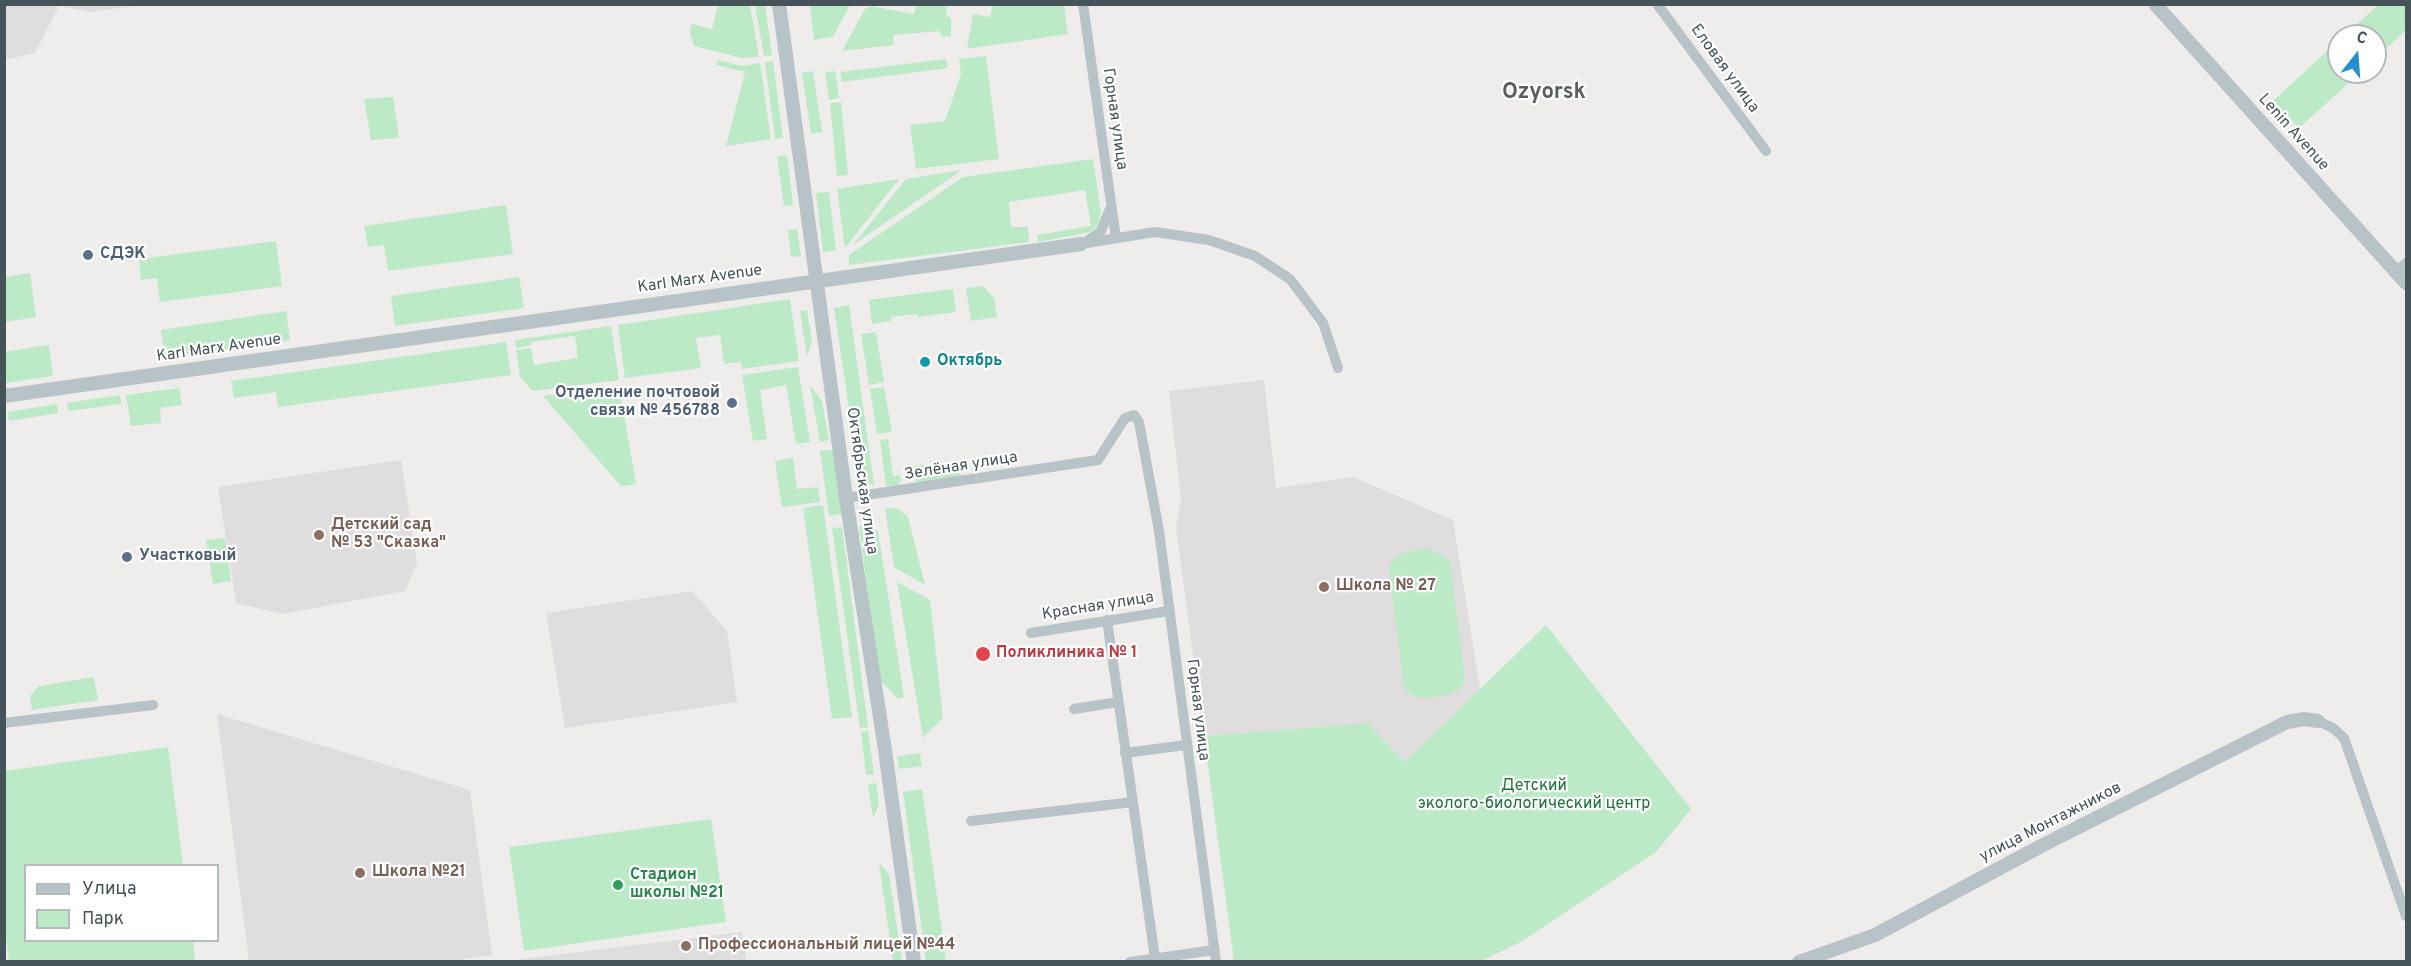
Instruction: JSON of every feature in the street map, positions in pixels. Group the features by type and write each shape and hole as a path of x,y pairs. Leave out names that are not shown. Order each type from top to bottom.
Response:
{"street":[{"name":"Октябрьская улица","path":"779,4 846,498 885,750 914,962"},
{"name":"Горная улица","path":"1083,4 1116,238"},
{"name":"Еловая улица","path":"1657,4 1766,152"},
{"name":"Lenin Avenue","path":"2155,4 2401,267 2406,283"},
{"path":"1081,244 1093,237 1107,222 1111,201"},
{"name":"Karl Marx Avenue","path":"4,396 1155,232 1209,240 1255,256 1290,279 1323,323 1338,368"},
{"name":"Горная улица","path":"1080,464 1098,460 1125,418 1134,415 1140,422 1169,611 1215,956"},
{"name":"Зелёная улица","path":"846,498 1080,464"},
{"name":"Красная улица","path":"1031,633 1169,611"},
{"path":"1107,620 1155,958"},
{"path":"1074,709 1118,702"},
{"path":"4,723 153,705"},
{"path":"2318,721 2333,728 2344,738 2406,916"},
{"name":"улица Монтажников","path":"1799,962 1875,934 2043,845 2288,722 2318,721"},
{"path":"1125,753 1186,745"},
{"path":"971,821 1133,802"},
{"path":"1130,962 1155,958 1215,956"}],"shaded area":[{"path":"4,5 142,5 91,12 59,6 35,53 5,60"},
{"name":"Школа № 27","path":"1264,380 1276,488 1353,477 1453,520 1480,689 1405,762 1368,723 1204,736 1176,528 1181,499 1169,391"},
{"name":"Детский сад № 53 \"Сказка\"","path":"401,460 417,563 405,591 282,614 236,603 218,487"},
{"path":"692,591 727,631 737,702 565,728 546,613"},
{"name":"Школа №21","path":"217,714 470,790 492,955 445,962 249,961"},
{"name":"Профессиональный лицей №44","path":"742,932 746,961 505,961 514,960"}],"green space":[{"path":"810,4 850,5 833,37 814,40"},
{"path":"916,4 947,5 946,16 951,18 951,36 941,37 940,31 893,35 894,45 842,51 865,9 871,6 914,14"},
{"path":"718,5 750,5 759,57 742,58 694,46 690,32 692,24 712,29"},
{"path":"755,5 765,5 772,55 764,56"},
{"path":"993,5 1064,5 1068,34 967,49 973,14 990,17"},
{"path":"2378,5 2406,5 2406,30 2387,48 2387,24 2357,24"},
{"path":"2327,51 2327,84 2348,84 2299,128 2273,101"},
{"path":"986,56 999,159 916,169 910,125 945,121 961,74 959,59"},
{"path":"946,59 948,68 842,82 840,72"},
{"path":"718,60 741,66 760,63 771,139 726,146 745,72 716,65"},
{"path":"773,61 783,138 775,139 765,62"},
{"path":"813,71 822,132 811,134 802,73"},
{"path":"835,71 839,98 829,100 825,72"},
{"path":"393,97 399,138 371,140 364,99"},
{"path":"841,102 848,175 837,176 830,103"},
{"path":"787,155 793,205 784,206 777,156"},
{"path":"1093,159 1101,213 1098,225 1090,232 1038,242 1037,235 1091,226 1085,190 1009,202 1011,227 1028,227 1029,242 849,265 849,255 963,177"},
{"path":"962,170 853,245 906,179"},
{"path":"899,179 845,248 837,189"},
{"path":"829,192 836,250 823,252 816,193"},
{"path":"506,205 513,254 388,271 384,245 368,247 364,226"},
{"path":"797,229 801,256 791,257 788,230"},
{"path":"276,241 282,286 160,302 157,278 141,280 139,259"},
{"path":"30,273 36,317 5,322 5,277"},
{"path":"519,277 524,308 395,326 391,296"},
{"path":"983,286 994,298 997,317 971,321 966,288"},
{"path":"953,289 956,312 918,317 917,314 891,317 891,321 872,324 869,300"},
{"path":"790,299 799,361 742,369 741,362 724,364 720,335 696,338 701,368 625,378 618,325"},
{"path":"849,305 874,485 860,481 834,308"},
{"path":"807,310 812,341 807,357 800,311"},
{"path":"286,311 290,340 165,358 161,330"},
{"path":"611,326 619,380 533,391 520,377 516,350 531,348 534,365 578,358 575,336 531,342 531,345 516,348 515,340"},
{"path":"876,332 884,382 869,385 861,334"},
{"path":"506,342 511,375 278,407 276,392 234,398 231,381"},
{"path":"49,345 53,376 5,383 5,352"},
{"path":"798,367 810,442 796,444 786,385 760,390 767,439 753,441 742,375"},
{"path":"810,385 822,401 829,440 820,442"},
{"path":"619,386 636,484 621,486 543,396"},
{"path":"884,387 892,432 877,434 870,389"},
{"path":"179,388 182,405 160,408 161,423 131,426 126,395"},
{"path":"120,395 121,404 68,411 67,403"},
{"path":"57,404 58,413 9,421 8,412"},
{"path":"888,439 893,476 900,475 901,480 898,485 886,486 880,440"},
{"path":"833,450 842,514 829,516 820,451"},
{"path":"793,458 797,489 818,487 820,502 782,507 775,461"},
{"path":"926,465 928,475 960,471 961,478 917,484 913,466"},
{"path":"823,505 852,717 832,719 803,508"},
{"path":"897,508 908,517 925,585 894,567 885,509"},
{"path":"866,525 878,531 904,697 898,699 879,679 859,526"},
{"path":"842,527 868,727 860,728 832,528"},
{"path":"225,538 231,581 213,584 206,540"},
{"path":"1429,548 1450,561 1465,681 1458,690 1449,695 1427,698 1416,697 1404,689 1389,568 1395,558 1405,552"},
{"path":"897,582 930,600 943,718 923,738"},
{"name":"Детский эколого-биологический центр","path":"1546,625 1691,809 1656,852 1521,942 1481,961 1234,961 1204,736 1368,723 1405,762"},
{"path":"94,677 98,700 32,710 30,696 39,686"},
{"path":"868,731 874,774 866,775 861,732"},
{"path":"168,747 183,864 24,864 24,942 193,942 195,961 9,961 4,924 5,771"},
{"path":"920,753 922,766 899,769 897,757"},
{"path":"876,783 879,804 873,818 868,784"},
{"path":"922,789 946,961 926,961 903,792"},
{"name":"Стадион школы №21","path":"711,819 726,922 524,951 509,847"},
{"path":"879,863 889,874 902,961 893,961"}],"place":[{"name":"СДЭК","path":"88,255"},
{"name":"Октябрь","path":"925,362"},
{"name":"Отделение почтовой связи № 456788","path":"732,403"},
{"name":"Детский сад № 53 \"Сказка\"","path":"319,535"},
{"name":"Участковый","path":"127,557"},
{"name":"Школа № 27","path":"1324,587"},
{"name":"Поликлиника № 1","path":"983,654"},
{"name":"Школа №21","path":"360,873"},
{"name":"Стадион школы №21","path":"618,885"},
{"name":"Профессиональный лицей №44","path":"686,946"}],"district":[{"name":"Ozyorsk","path":"1544,94"}]}
